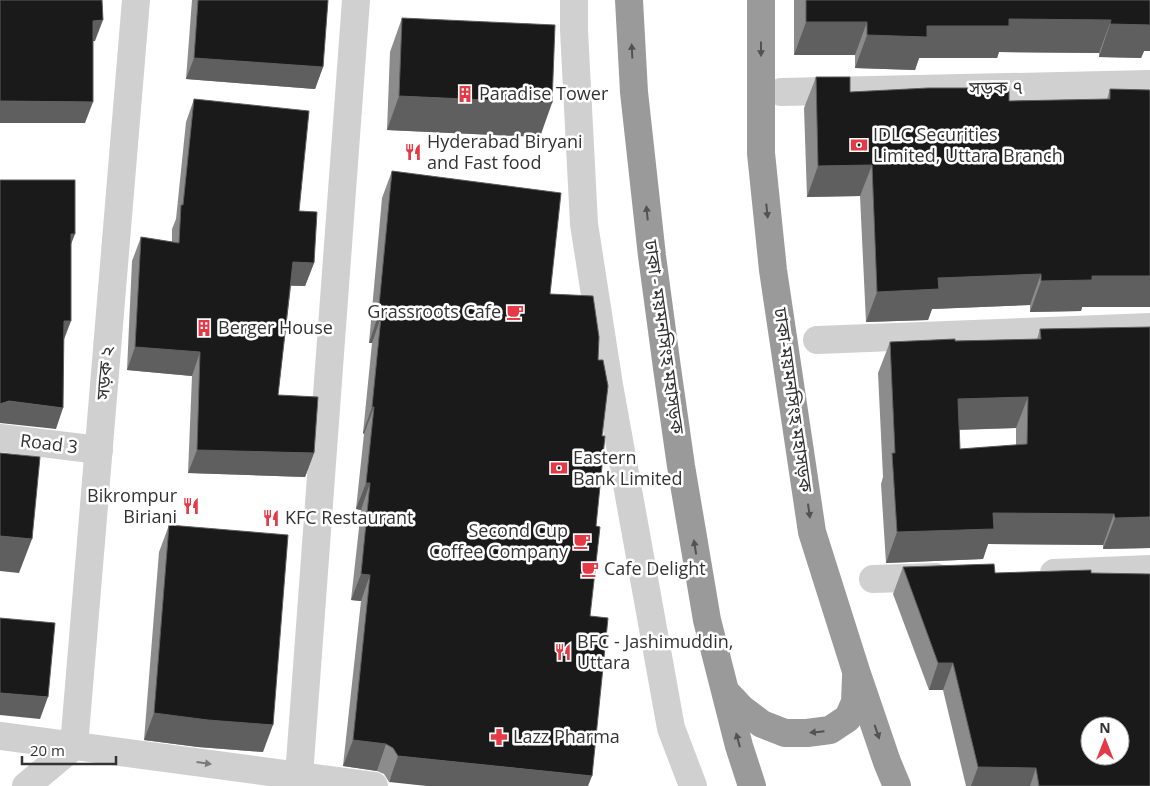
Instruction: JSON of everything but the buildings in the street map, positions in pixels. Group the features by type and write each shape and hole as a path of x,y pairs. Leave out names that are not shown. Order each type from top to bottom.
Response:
{"highway":[{"name":"ঢাকা - ময়মনসিংহ মহাসড়ক","path":"629,0 634,92 652,256 683,476 707,620 739,746 752,786"},
{"name":"ঢাকা-ময়মনসিংহ মহাসড়ক","path":"761,0 761,153 775,280 812,532 856,671 897,786"},
{"path":"726,692 742,710 762,724 785,733 830,730 848,718 855,702 856,671"}],"street":[{"name":"সড়ক ২","path":"74,746 136,0"},
{"path":"300,776 356,0"},
{"path":"574,0 584,224 609,385 672,728 693,786"},
{"name":"সড়ক ৭","path":"781,92 1150,84"},
{"path":"817,340 1150,327"},
{"name":"Road 3","path":"0,438 99,450"},
{"path":"1031,574 1150,569"},
{"path":"873,580 962,576"},
{"path":"0,736 374,786"},
{"path":"26,786 74,746"}],"place":[{"name":"Paradise Tower","path":"465,94"},
{"name":"IDLC Securities Limited, Uttara Branch","path":"859,145"},
{"name":"Hyderabad Biryani and Fast food","path":"413,152"},
{"name":"Grassroots Cafe","path":"515,312"},
{"name":"Berger House","path":"204,328"},
{"name":"Eastern Bank Limited","path":"559,468"},
{"name":"Bikrompur Biriani","path":"191,506"},
{"name":"KFC Restaurant","path":"271,518"},
{"name":"Second Cup Coffee Company","path":"582,541"},
{"name":"Cafe Delight","path":"590,569"},
{"name":"BFC - Jashimuddin, Uttara","path":"563,652"},
{"name":"Lazz Pharma","path":"499,737"}]}
